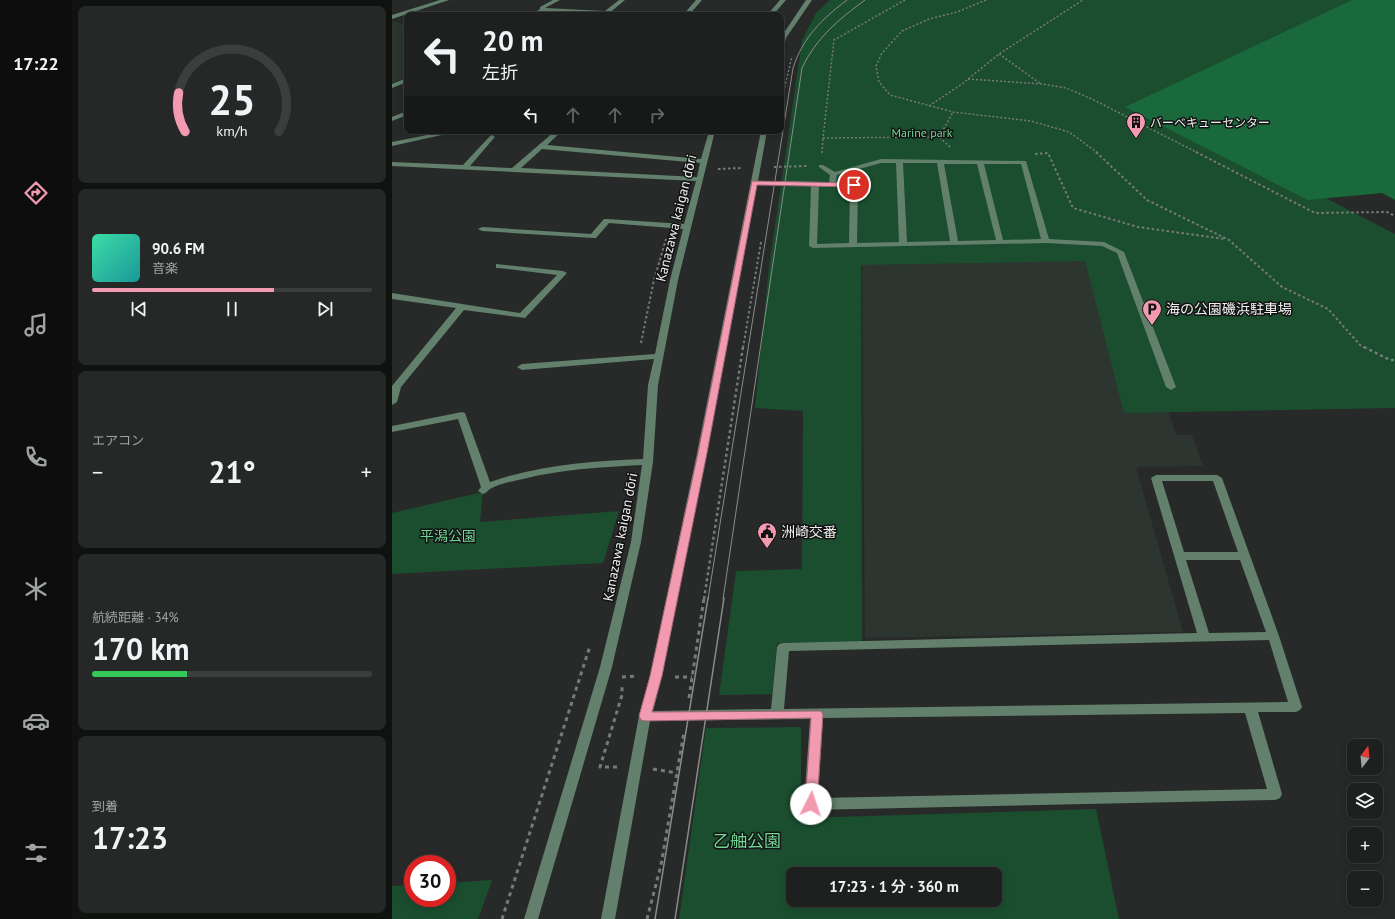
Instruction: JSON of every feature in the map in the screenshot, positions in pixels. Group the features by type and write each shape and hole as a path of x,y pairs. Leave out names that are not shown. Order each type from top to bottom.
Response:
{"street":[{"path":"428,0 440,3"},
{"path":"409,12 446,0"},
{"path":"539,12 543,10 542,8 557,0"},
{"path":"607,12 622,0"},
{"path":"689,12 699,0"},
{"path":"773,12 783,0"},
{"path":"784,36 809,0"},
{"path":"803,8 814,0"},
{"path":"543,10 574,12"},
{"path":"392,17 404,14"},
{"path":"392,86 404,81"},
{"path":"399,83 404,84"},
{"path":"392,119 404,114"},
{"path":"392,144 442,134"},
{"path":"513,171 556,134"},
{"name":"Kanazawa kaigan dōri","path":"532,919 606,668 636,542 648,462 653,385 658,356 687,227 711,134"},
{"path":"608,919 645,716 656,676 702,453 763,134"},
{"path":"464,168 492,137"},
{"path":"540,147 704,161"},
{"path":"821,166 834,174 881,161 1024,162 1046,241"},
{"path":"899,161 903,244"},
{"path":"940,161 954,242"},
{"path":"980,161 1000,242"},
{"path":"392,164 699,179"},
{"path":"832,184 834,174"},
{"path":"754,183 854,185 853,245"},
{"path":"815,184 813,246 1046,241 1104,244 1120,252 1171,387"},
{"path":"482,229 593,236 607,221 687,227"},
{"path":"392,296 522,316 563,273 499,266"},
{"path":"392,402 396,387 462,307"},
{"path":"522,367 658,356"},
{"path":"392,429 462,415 484,489 505,479 536,472 648,462"},
{"path":"645,716 1296,707 1273,636 1217,478 1156,478 1204,637"},
{"path":"1179,556 1245,556"},
{"path":"777,714 783,647 1273,636"},
{"path":"817,714 811,804 1275,794 1250,708"}],"path":[{"path":"903,0 834,40 823,138 939,137 954,150"},
{"path":"986,0 957,12 914,24 902,31 882,52 876,66 879,82 890,95 953,112 1031,121 1069,132 1099,154 1147,200 1229,240 1282,287 1328,309 1361,346 1390,360 1395,360"},
{"path":"929,106 968,79 999,54 1083,0"},
{"path":"999,54 1042,84"},
{"path":"968,79 1042,84 1066,88 1092,99 1139,125 1315,213 1387,212 1395,216"},
{"path":"939,137 953,112"},
{"path":"1032,154 1048,153 1073,208 1138,227 1229,240"},
{"path":"771,170 772,164"},
{"path":"638,357 654,280 670,225"},
{"path":"648,919 661,865 686,716 732,414 762,235"},
{"path":"502,919 592,641"}],"shaded area":[{"path":"1352,0 1395,0 1395,200 1382,193 1308,200 1125,107"},
{"path":"392,21 404,24 404,78 392,83"},
{"path":"1087,258 1167,408 1176,435 1192,435 1203,466 1136,467 1183,632 865,638 862,261"}],"green space":[{"name":"Marine park","path":"830,0 1395,0 1150,107 1395,234 1395,408 1124,413 1085,261 861,265 862,642 777,643 772,694 719,695 736,571 802,569 803,411 755,408 769,267 802,41 816,13"},
{"name":"平潟公園","path":"483,492 480,522 619,511 603,563 392,574 392,513"},
{"name":"乙舳公園","path":"801,727 801,818 1096,809 1119,919 679,919 706,728"},
{"path":"492,880 478,919 392,919 392,886 404,885 404,907 456,907 456,882"}],"tram line":[{"path":"784,124 793,68 802,47 814,30 829,14 847,0"},
{"path":"723,599 802,68 821,38 846,14 865,0"},
{"path":"708,599 782,134"},
{"path":"655,919 708,598"},
{"path":"675,919 724,598"}],"place":[{"name":"バーベキューセンター","path":"1136,139"},
{"name":"海の公園磯浜駐車場","path":"1152,326"},
{"name":"洲崎交番","path":"767,549"}],"route":[{"path":"811,804 817,714 645,716 656,676 702,453 754,183 854,185"}]}
